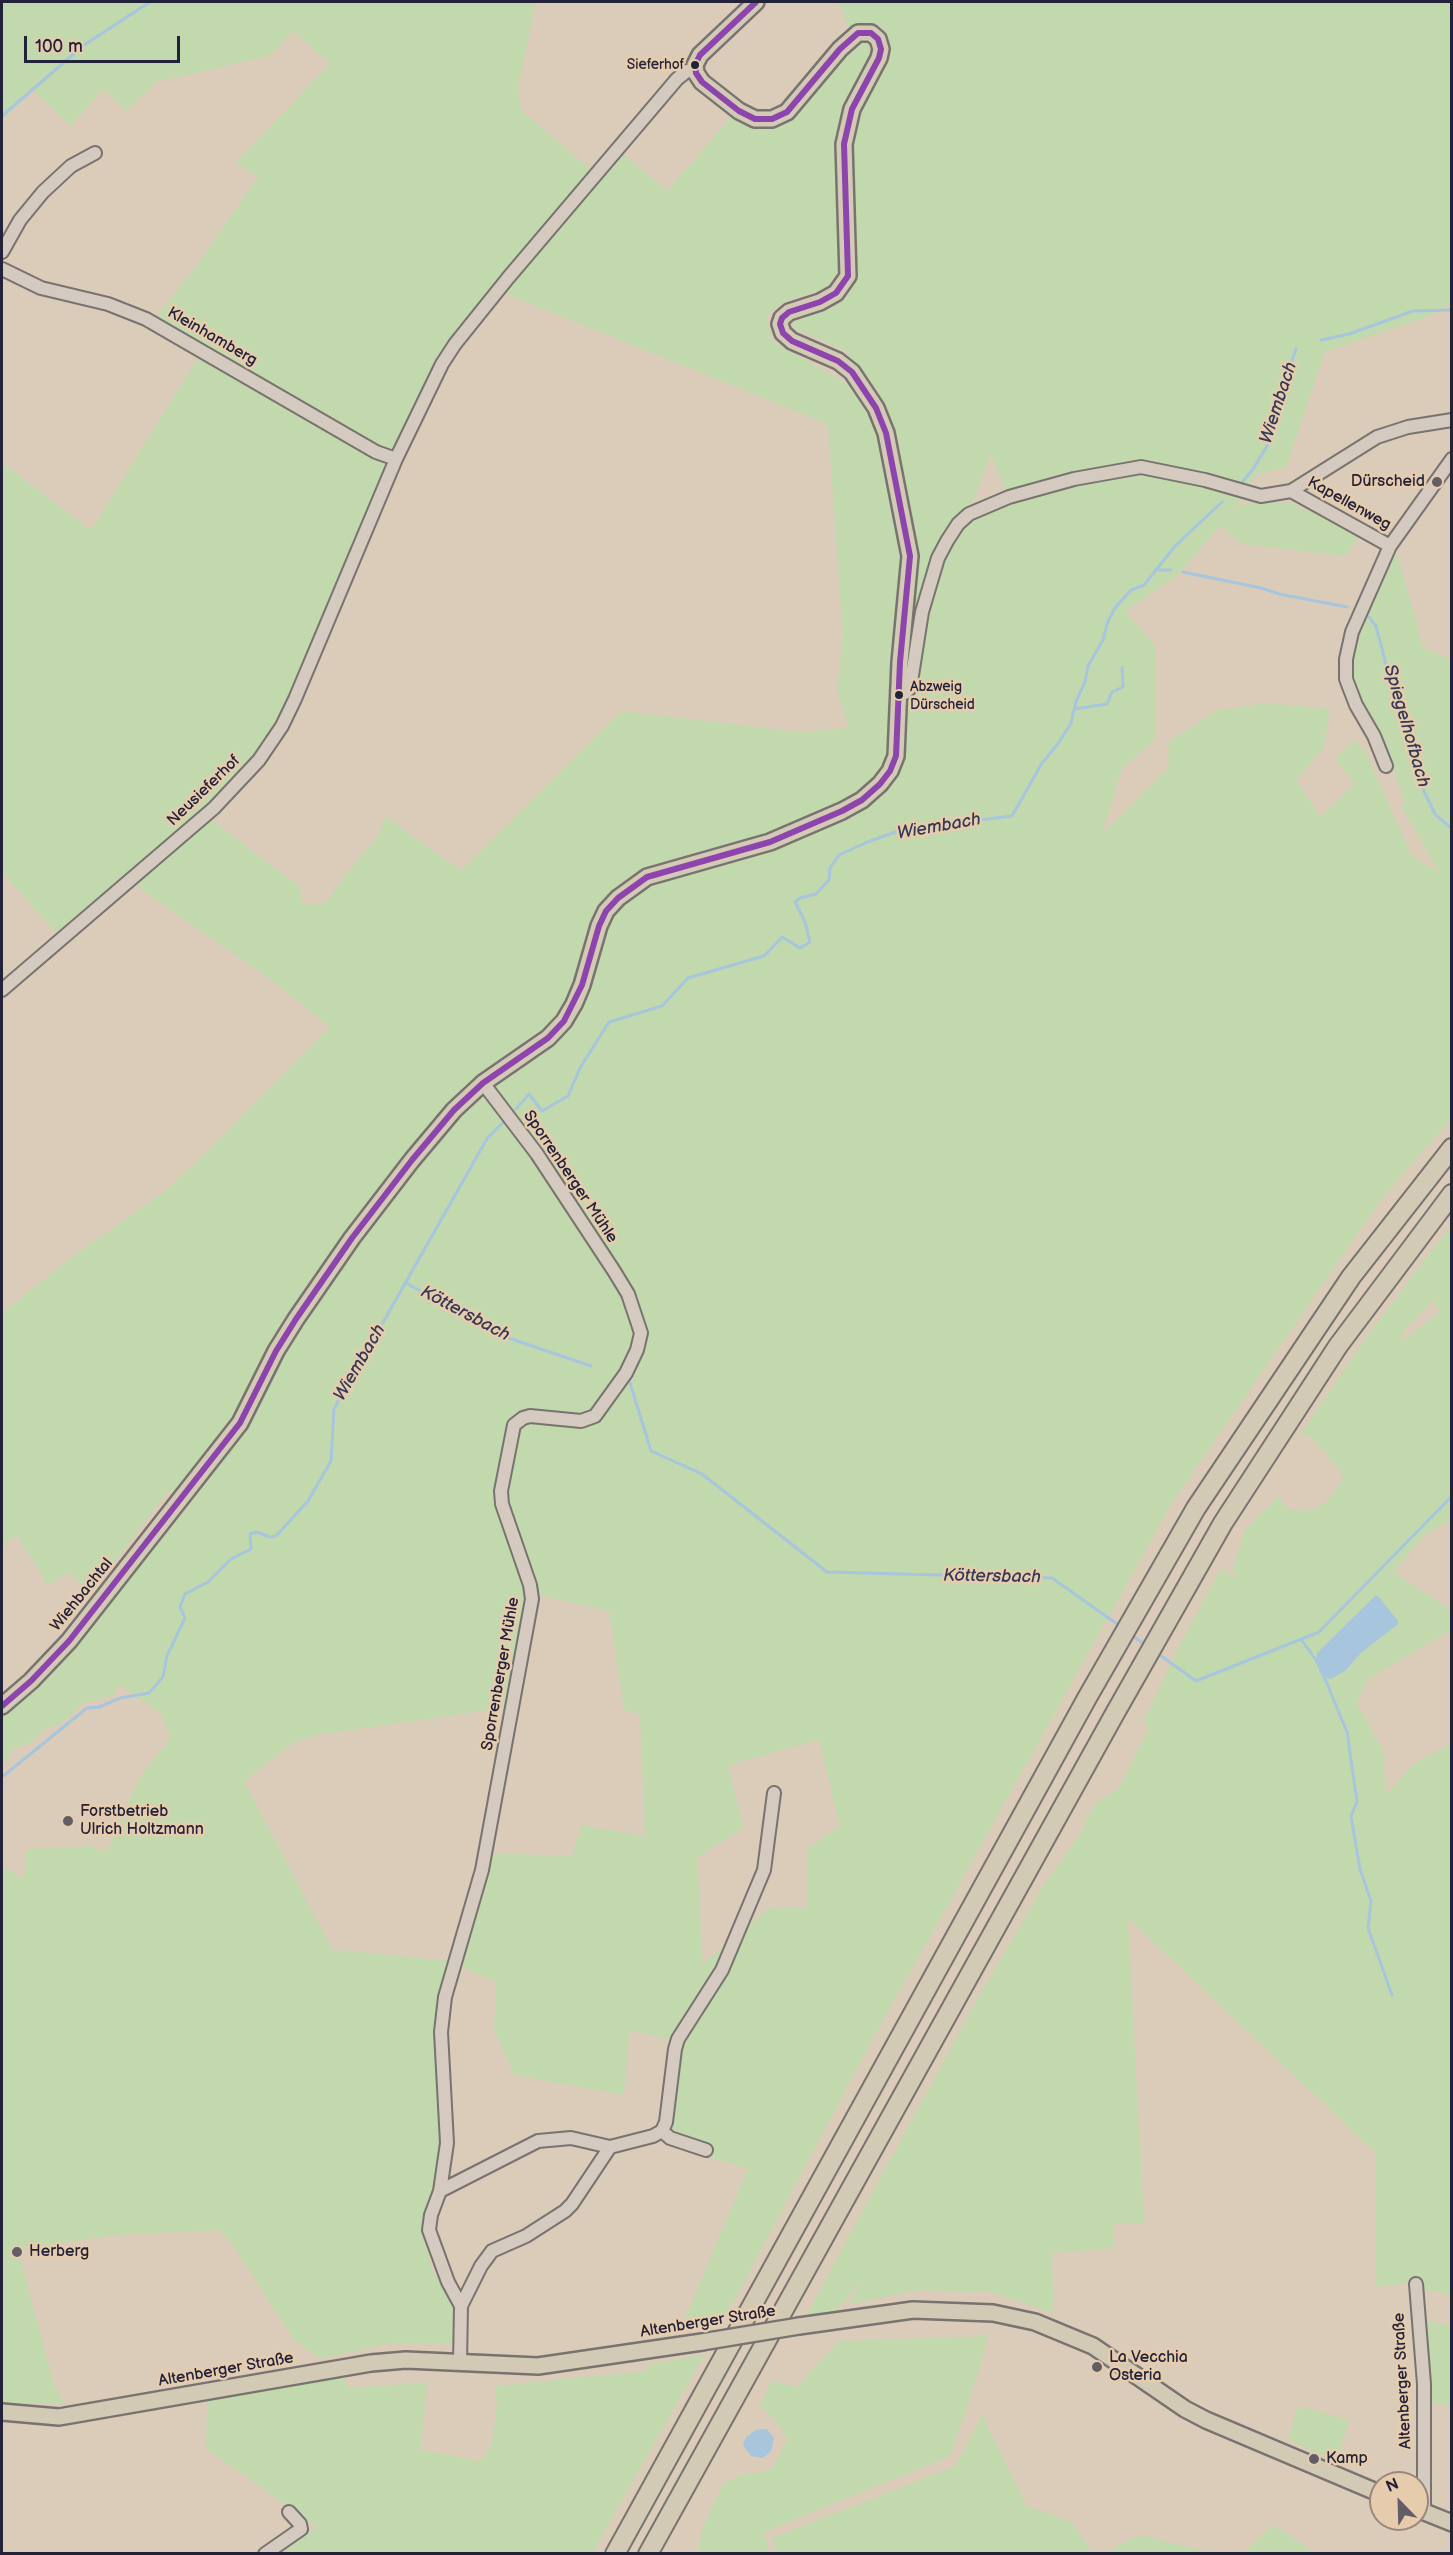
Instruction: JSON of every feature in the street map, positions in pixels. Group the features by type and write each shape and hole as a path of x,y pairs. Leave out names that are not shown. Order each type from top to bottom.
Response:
{"highway":[{"path":"615,2553 1087,1698 1196,1508 1351,1277 1452,1148"},
{"path":"648,2553 1223,1523 1332,1356 1376,1293 1452,1194"}],"main road":[{"path":"695,69 700,55 756,2"},
{"name":"Wiehbachtal","path":"2,1706 31,1681 69,1641 240,1423 291,1327 352,1238 428,1140 483,1083 548,1038 564,1021 574,1004 603,919 618,898 632,886 647,878 729,855 806,828 862,800 880,784 890,771 896,756 910,555 886,433 870,396 852,372 832,358 792,341 783,333 780,324 782,318 789,312 820,302 836,293 848,276 844,144 852,109 879,58 880,44 871,33 861,32 854,36 793,106 783,116 772,119 755,119 739,111 702,82 695,69"},
{"name":"Altenberger Straße","path":"2,2412 58,2417 371,2363 406,2360 538,2366 913,2310 993,2313 1035,2322 1093,2346 1185,2409 1206,2420 1369,2489"},
{"name":"Altenberger Straße","path":"1429,2513 1452,2523"}],"street":[{"path":"396,459 442,364 455,344 677,79 687,71 695,69"},
{"path":"2,252 30,206 48,186 71,166 95,153"},
{"name":"Kleinhamberg","path":"2,269 41,288 108,304 146,319 376,452 396,459"},
{"path":"899,694 905,693 910,688 922,612 938,558 958,524 969,514 1009,497 1074,479 1141,467 1205,480 1261,496 1291,491 1377,437 1408,427 1452,420"},
{"name":"Neusieferhof","path":"2,990 214,808 259,760 282,726 295,699 396,459"},
{"name":"Kapellenweg","path":"1386,766 1346,679 1352,632 1390,546 1452,459"},
{"name":"Kapellenweg","path":"1291,491 1390,546"},
{"name":"Sporrenberger Mühle","path":"461,2306 448,2282 429,2230 431,2215 440,2191 447,2135 441,2032 445,1997 482,1870 532,1599 530,1585 501,1499 511,1433 518,1421 530,1416 581,1421 595,1416 626,1373 637,1350 641,1333 628,1294 614,1271 537,1154 483,1083"},
{"path":"440,2191 538,2141 571,2138 610,2147 653,2136 662,2131 666,2122 678,2039 722,1970 764,1870 774,1793"},
{"path":"662,2131 670,2138 706,2150"},
{"name":"Sporrenberger Mühle","path":"460,2363 461,2306 481,2266 492,2251 526,2236 573,2204 610,2147"},
{"name":"Altenberger Straße","path":"1416,2284 1424,2384 1422,2471"},
{"path":"265,2553 301,2529 300,2524 289,2512"}],"green space":[{"path":"2,2 536,2 518,88 521,110 594,172 453,341 401,440 393,450 378,449 155,319 200,261 258,177 236,163 330,63 293,31 270,56 156,82 126,111 103,89 71,126 33,90 2,121"},
{"path":"834,2 1451,2 1451,303 1432,315 1325,352 1286,467 1257,474 1235,508 1258,500 1293,504 1361,534 1345,556 1242,544 1220,525 1179,574 1125,611 1155,645 1156,739 1122,768 1102,835 1168,768 1169,741 1218,710 1268,703 1330,709 1324,747 1296,780 1320,817 1355,784 1335,759 1354,740 1367,755 1411,855 1440,873 1401,806 1405,803 1392,764 1380,734 1361,704 1351,679 1351,659 1356,633 1392,552 1398,556 1423,647 1451,660 1451,1119 1382,1198 1173,1501 871,2042 721,2325 680,2330 748,2169 671,2145 680,2042 629,2030 624,2095 514,2075 494,2029 496,1982 456,1964 488,1853 572,1856 582,1825 645,1836 640,1714 624,1710 609,1611 538,1595 506,1499 511,1422 496,1501 529,1595 509,1707 317,1735 294,1742 244,1781 333,1951 344,1950 449,1961 441,1991 443,2109 436,2180 426,2233 431,2268 453,2303 451,2343 390,2343 320,2359 294,2339 230,2241 219,2230 114,2235 18,2250 55,2388 64,2404 2,2403 2,1866 24,1879 27,1849 85,1847 90,1844 96,1849 107,1851 140,1777 171,1737 161,1713 119,1685 114,1695 82,1703 63,1722 43,1730 35,1740 13,1749 2,1768 2,1716 35,1691 189,1506 169,1489 90,1594 69,1572 48,1585 17,1535 2,1546 2,1313 67,1261 162,1193 201,1158 330,1027 282,988 134,884 210,819 300,887 301,901 310,905 328,901 339,883 379,834 385,816 461,870 622,711 799,732 849,728 837,690 843,636 828,424 503,293 623,154 667,191 732,116 753,126 783,124 853,45 841,7","holes":["834,285 822,309 792,322 795,329 847,351 862,393 773,341 766,315 785,302","991,454 1009,499 1074,471 1111,477 984,512 966,522 953,537 944,530 973,502","819,1740 840,1826 807,1849 808,1907 771,1907 703,1964 697,1858 743,1828 728,1765"]},
{"path":"200,354 385,464 347,572 295,699 256,759 212,807 56,933 2,872 2,463 91,530"},
{"path":"1451,1225 1451,1520 1427,1533 1393,1572 1451,1610 1451,1630 1368,1679 1357,1702 1383,1751 1386,1794 1413,1765 1451,1743 1451,2295 1410,2287 1410,2283 1375,2287 1375,2152 1128,1918 1144,2223 1114,2224 1114,2248 1052,2253 1054,2314 993,2292 920,2290 849,2304 861,2280 837,2310 806,2316 971,2011 1042,1888 1086,1826 1086,1819 1096,1803 1118,1789 1149,1727 1143,1723 1179,1647 1221,1568 1238,1580 1233,1568 1246,1528 1279,1496 1286,1508 1308,1511 1327,1502 1343,1479 1341,1471 1312,1438 1301,1433 1366,1338","holes":["1437,1297 1435,1306 1441,1311 1401,1342 1406,1328","1379,1597 1387,1634 1361,1653 1346,1670"]},
{"path":"1423,2320 1451,2325 1451,2407 1426,2400"},
{"path":"988,2336 978,2374 950,2456 764,2532 769,2553 699,2553 699,2537 723,2483 742,2475 767,2471 774,2464 788,2439 775,2419 760,2406 771,2381 797,2387 839,2341"},
{"path":"704,2355 592,2553 274,2553 317,2527 206,2448 207,2400 345,2377 347,2388 428,2382 420,2450 481,2461 491,2445 495,2422 497,2403 494,2386 648,2371 650,2364"},
{"path":"1305,2407 1349,2420 1337,2461 1292,2442 1289,2436 1296,2410"},
{"path":"982,2414 1026,2506 1072,2522 1092,2553 776,2553 772,2538 956,2466"},
{"path":"1273,2525 1309,2548 1312,2553 1243,2553"},
{"path":"1140,2535 1212,2553 1113,2553 1113,2547"}],"water":[{"path":"1375,1596 1378,1596 1398,1624 1361,1653 1346,1670 1331,1679 1327,1678 1320,1673 1316,1662 1317,1653"},
{"path":"767,2429 774,2438 771,2451 763,2458 751,2456 743,2445 746,2437 756,2430"}],"waterway":[{"path":"2,116 84,45 150,2"},
{"name":"Wiembach","path":"1321,340 1349,334 1413,311 1452,310"},
{"name":"Wiembach","path":"1240,485 1270,441 1279,400 1296,349"},
{"name":"Wiembach","path":"516,1109 529,1094 542,1111 568,1096 580,1068 609,1022 662,1006 688,978 764,956 782,937 800,948 810,942 805,922 795,902 800,898 816,894 829,880 830,868 839,855 904,829 1012,816 1042,763 1058,744 1071,723 1088,666 1103,640 1108,621 1115,608 1131,590 1144,585 1176,545 1222,502"},
{"name":"Spiegelhofbach","path":"1155,570 1171,570"},
{"name":"Spiegelhofbach","path":"1183,572 1347,607"},
{"name":"Spiegelhofbach","path":"1369,617 1376,626 1389,676 1405,718 1417,777 1435,814 1452,829"},
{"path":"1075,709 1107,704 1112,692 1123,687 1122,667"},
{"name":"Wiembach","path":"2,1777 87,1708 99,1707 120,1698 149,1693 163,1677 167,1656 185,1618 180,1607 185,1594 208,1582 231,1559 251,1549 250,1534 257,1532 270,1537 276,1536 308,1501 331,1461 334,1409 488,1137 504,1122"},
{"name":"Köttersbach","path":"408,1284 497,1334 591,1366"},
{"name":"Köttersbach","path":"630,1383 651,1451 702,1474 827,1572 1052,1578 1120,1626"},
{"name":"Köttersbach","path":"1157,1653 1196,1681 1319,1632 1452,1496"},
{"name":"Köttersbach","path":"1130,1634 1147,1646"},
{"path":"1301,1639 1318,1663"},
{"path":"1323,1674 1347,1732 1357,1802 1351,1816 1360,1869 1371,1901 1368,1928 1392,1995"}],"transit line":[{"path":"2,1706 31,1681 69,1641 240,1423 276,1351 296,1319 352,1238 412,1160 454,1110 483,1083 548,1038 564,1021 582,985 599,926 606,911 618,898 647,877 770,842 842,811 862,800 880,784 890,771 896,756 900,662 910,556 886,433 876,408 852,372 838,361 792,341 783,333 780,324 782,318 789,312 820,302 836,293 848,276 844,144 852,109 879,58 881,49 878,39 871,33 858,33 840,49 787,112 772,119 755,119 739,111 702,82 696,73 695,65 700,55 756,2"}],"place":[{"name":"Sieferhof","path":"695,65"},
{"name":"Dürscheid","path":"1437,482"},
{"name":"Abzweig Dürscheid","path":"899,695"},
{"name":"Forstbetrieb Ulrich Holtzmann","path":"68,1821"},
{"name":"Herberg","path":"17,2252"},
{"name":"La Vecchia Osteria","path":"1097,2367"},
{"name":"Kamp","path":"1314,2459"}]}
